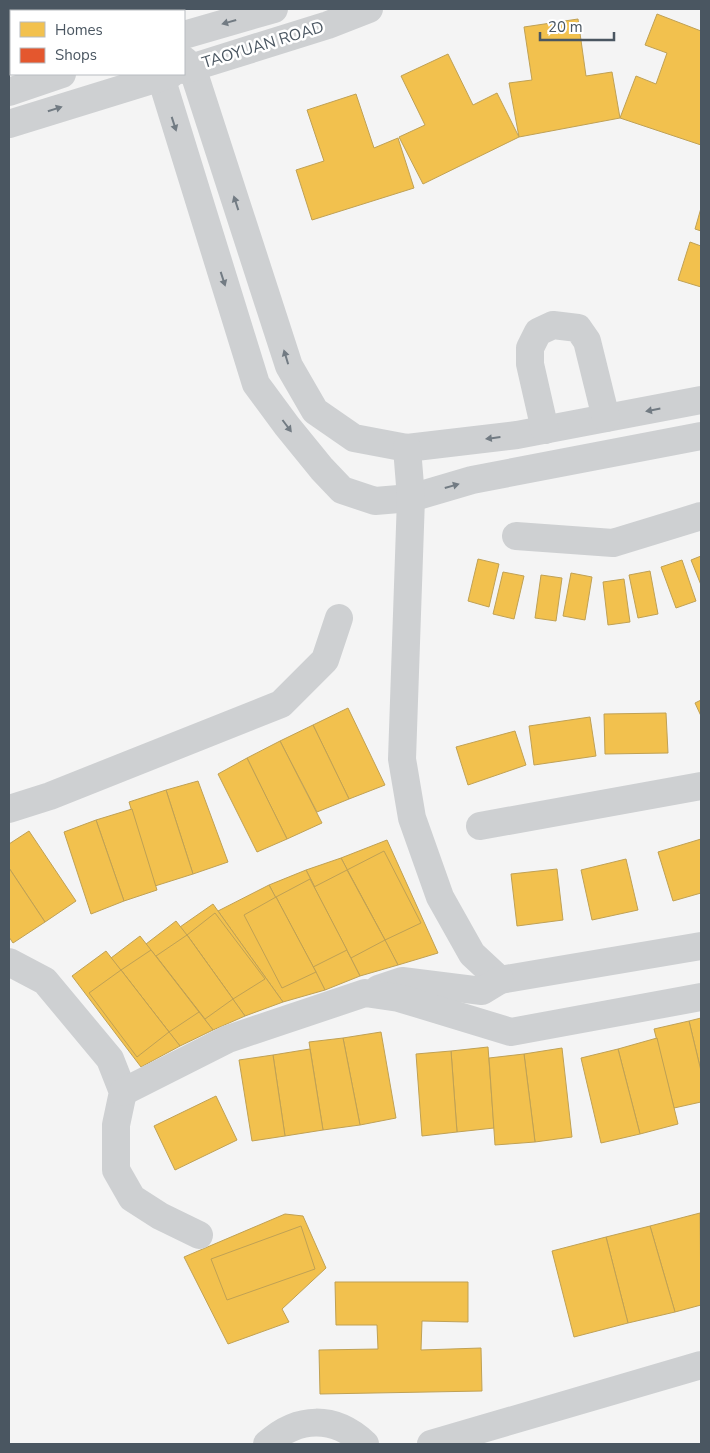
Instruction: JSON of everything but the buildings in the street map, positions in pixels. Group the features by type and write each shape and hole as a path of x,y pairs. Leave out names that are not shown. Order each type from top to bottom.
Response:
{"street":[{"name":"TAOYUAN ROAD","path":"185,35 274,9"},
{"name":"TAOYUAN ROAD","path":"185,67 328,24 369,9"},
{"path":"9,92 59,75"},
{"name":"TAOYUAN ROAD","path":"9,124 160,75"},
{"path":"176,75 256,384 292,434 342,490 376,501 411,498 472,480 701,436"},
{"path":"177,75 288,366 316,411 354,438 407,448 545,430 701,400"},
{"path":"545,430 530,364 530,348 538,332 553,325 578,328 587,341 606,418"},
{"path":"407,448 411,498 402,759 412,818 440,896 472,954 500,980"},
{"path":"516,536 613,542 701,516"},
{"path":"9,809 50,796 281,704 325,660 339,618"},
{"path":"480,826 701,786"},
{"path":"122,1092 228,1039 402,981 482,991 500,980 701,946"},
{"path":"9,962 45,981 110,1059 122,1092 116,1126 116,1170 132,1198 160,1216 199,1235"},
{"path":"365,994 399,998 511,1032 701,997"},
{"path":"431,1444 701,1365"},
{"path":"267,1444 280,1432 301,1424 324,1423 346,1429 365,1444"}]}
